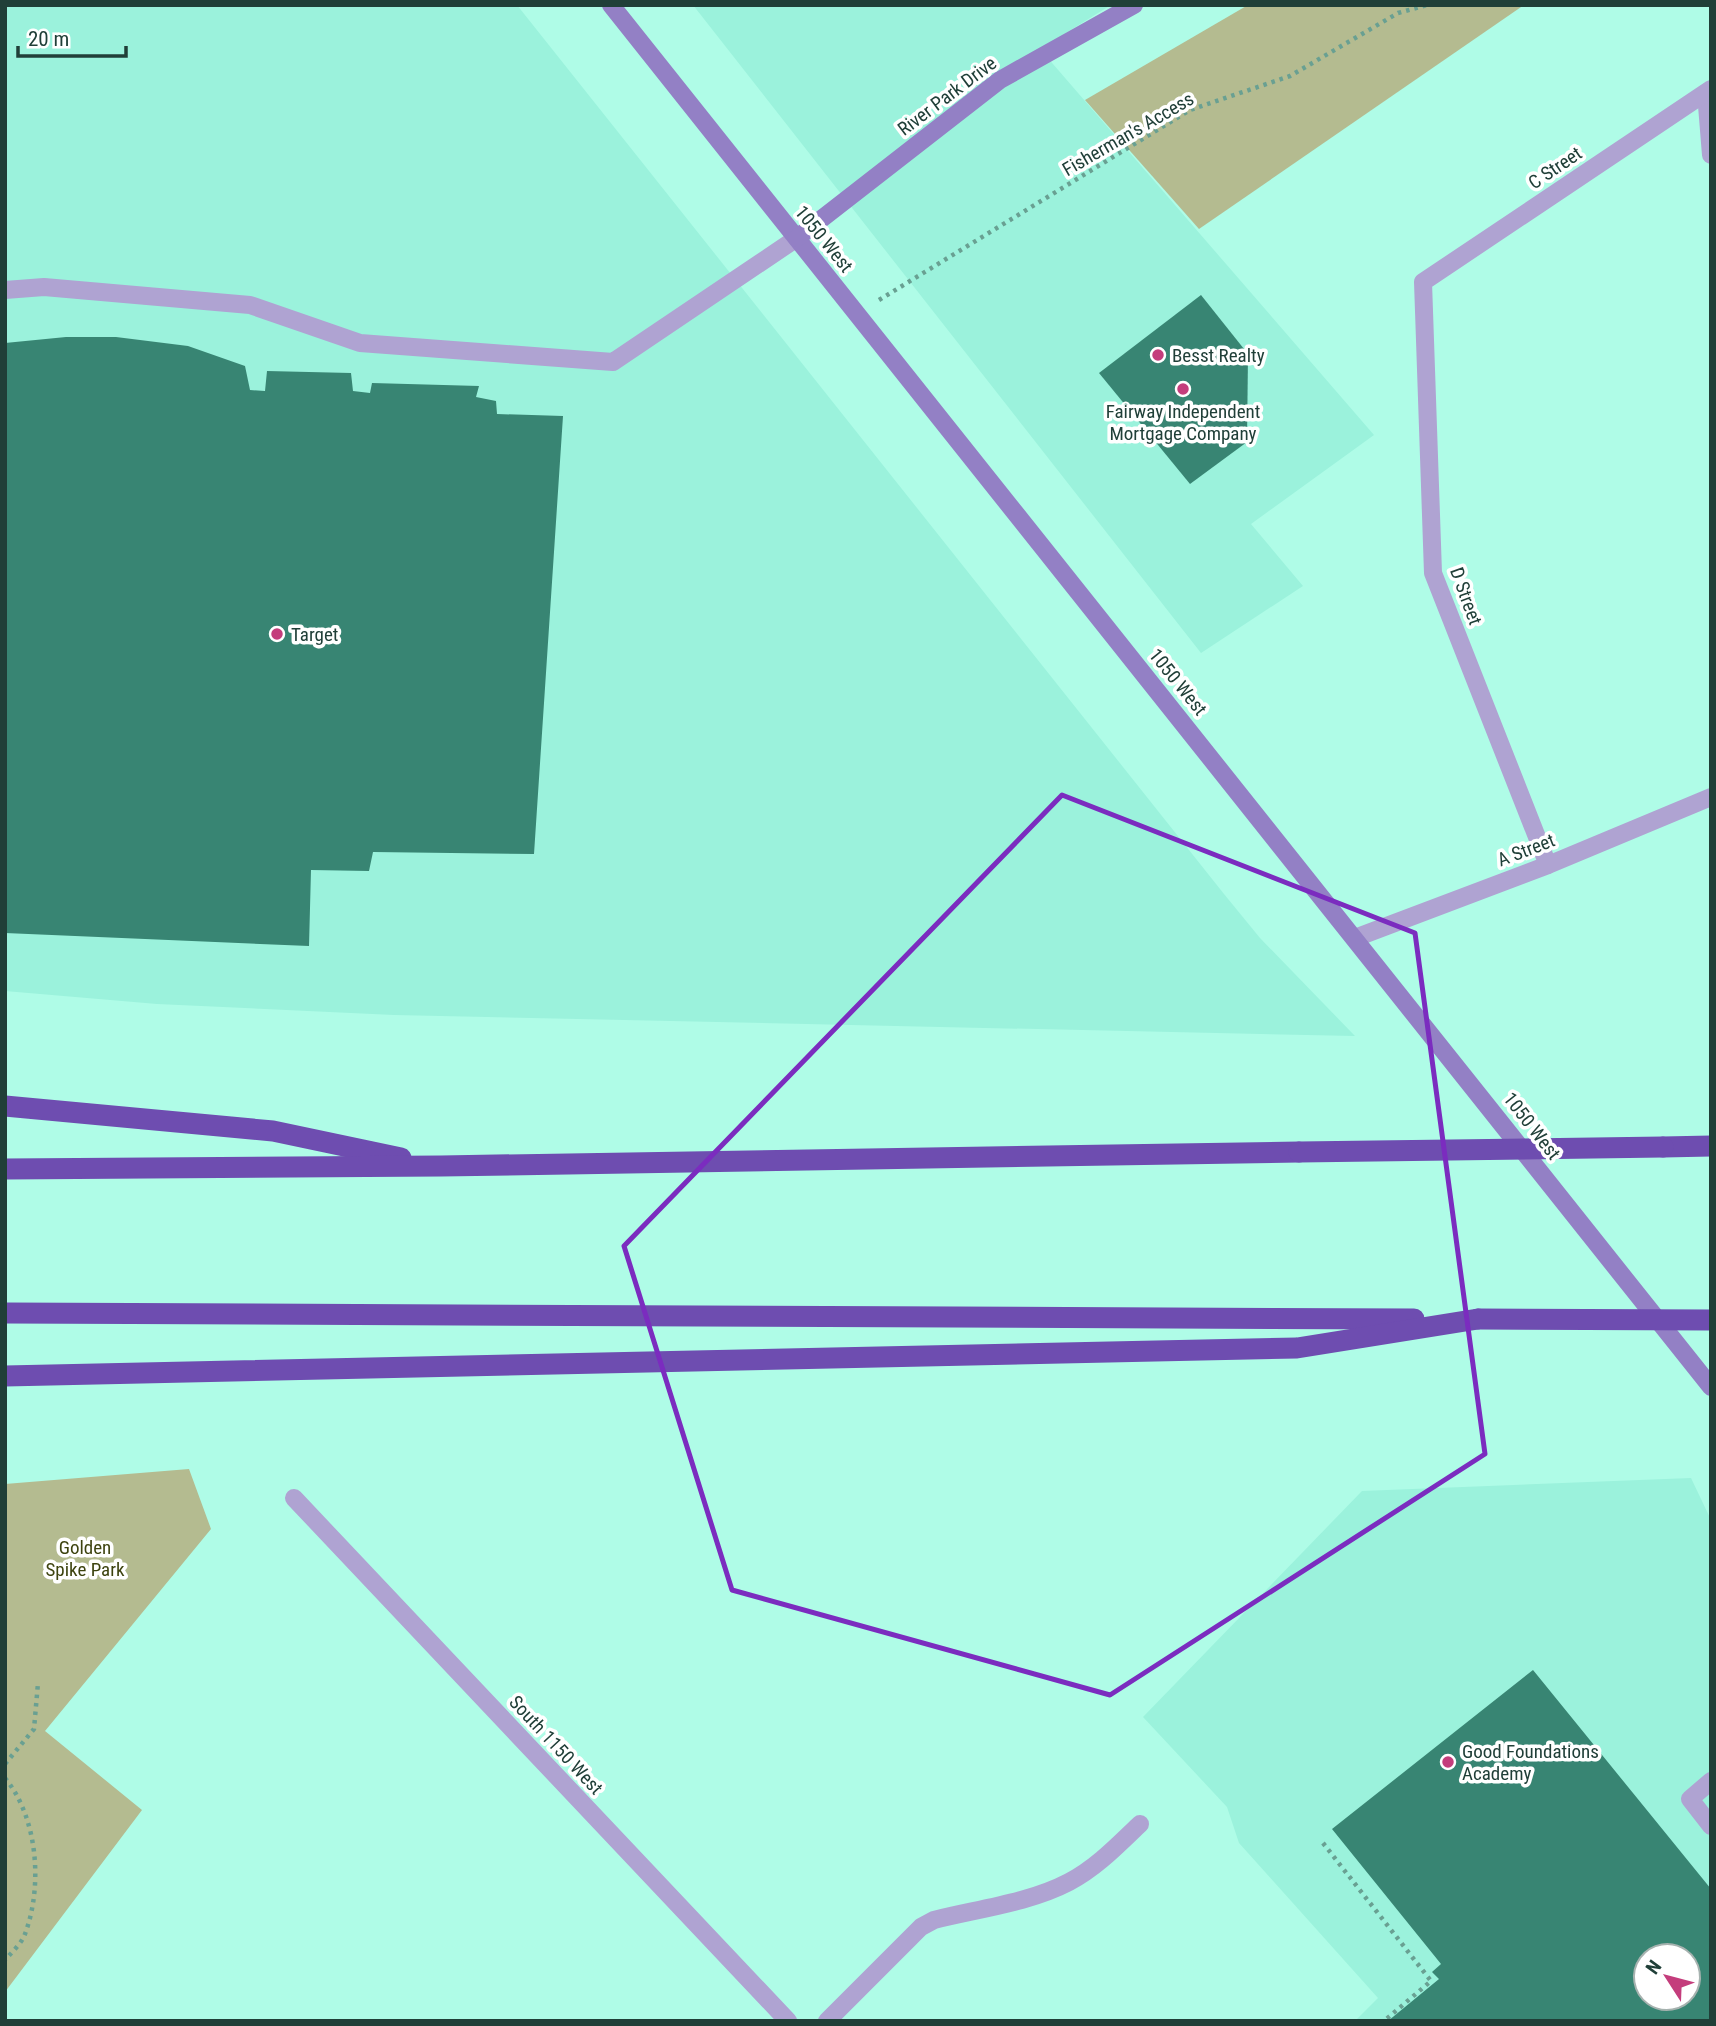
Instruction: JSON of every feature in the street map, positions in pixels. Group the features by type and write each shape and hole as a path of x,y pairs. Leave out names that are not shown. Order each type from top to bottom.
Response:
{"highway":[{"path":"5,1106 273,1131 441,1166"},
{"path":"5,1168 441,1166 1711,1146"},
{"path":"5,1313 1711,1320"},
{"path":"5,1376 1297,1348 1478,1319"}],"main road":[{"name":"1050 West","path":"611,5 1711,1387"},
{"name":"River Park Drive","path":"797,239 1000,80 1134,5"}],"street":[{"path":"1708,91 1711,155"},
{"name":"C Street","path":"1423,282 1708,91"},
{"path":"5,290 44,288 250,305 360,343 613,362 797,239"},
{"name":"D Street","path":"1423,282 1433,573 1548,865"},
{"name":"A Street","path":"1355,938 1548,865 1711,797"},
{"name":"South 1150 West","path":"294,1498 788,2021"},
{"path":"1711,1782 1690,1799 1711,1826"},
{"path":"827,2021 921,1927 934,1920 1047,1891 1069,1882 1100,1862 1140,1824"}],"path":[{"name":"Fisherman's Access","path":"857,313 1190,110 1290,76 1398,13 1427,5"},
{"path":"5,1764 34,1729 38,1683"},
{"path":"5,1777 16,1790 32,1841 37,1892 24,1937 5,1960"},
{"path":"1323,1843 1431,1980 1384,2021"}],"highlighted area":[{"path":"1062,795 1415,933 1485,1454 1110,1695 732,1590 624,1246"}],"shaded area":[{"path":"5,5 517,5 1224,894 1260,938 1355,1036 394,1015 157,1004 5,991"},
{"path":"693,5 1111,5 1040,49 1374,435 1251,524 1303,586 1201,653"},
{"name":"Good Foundations Academy","path":"1691,1478 1711,1520 1711,2021 1355,2021 1378,1998 1239,1843 1227,1807 1143,1717 1362,1491"}],"green space":[{"path":"1248,5 1524,5 1199,229 1085,100"},
{"name":"Golden Spike Park","path":"189,1469 211,1529 45,1731 142,1810 5,1992 5,1484"}],"building":[{"path":"1201,295 1248,354 1247,442 1190,484 1099,373"},
{"name":"Target","path":"66,337 116,337 188,346 245,366 250,390 265,391 267,371 351,373 353,391 370,393 372,383 479,386 476,397 496,401 497,414 563,416 534,854 373,852 369,871 311,870 309,946 5,933 5,343"},
{"path":"1533,1670 1711,1889 1711,2021 1388,2021 1439,1979 1432,1972 1441,1964 1332,1829"}],"place":[{"name":"Besst Realty","path":"1158,355"},
{"name":"Fairway Independent Mortgage Company","path":"1183,389"},
{"name":"Target","path":"277,634"},
{"name":"Good Foundations Academy","path":"1448,1762"}]}
